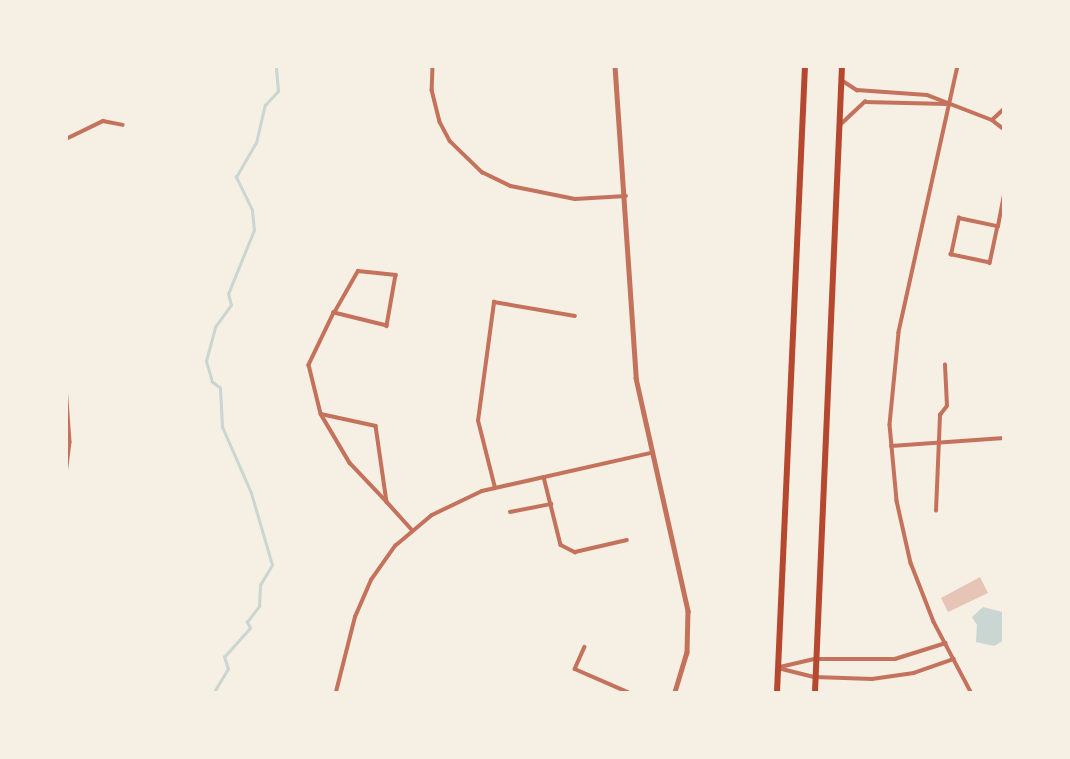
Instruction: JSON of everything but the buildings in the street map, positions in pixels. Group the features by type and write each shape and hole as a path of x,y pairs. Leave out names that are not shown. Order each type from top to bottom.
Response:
{"highway":[{"path":"778,692 805,66"},
{"path":"815,692 842,66"}],"street":[{"path":"433,66 432,90 440,122 456,148 482,172 511,186 575,199 626,196"},
{"path":"615,66 626,196 636,378 688,611 687,652 675,692"},
{"path":"958,66 899,333 891,446 904,537 946,643 971,692"},
{"path":"842,80 852,89 928,95 992,120 1003,130"},
{"path":"839,125 865,102 950,104"},
{"path":"992,120 1003,109"},
{"path":"66,139 103,121 123,125"},
{"path":"998,226 959,218 951,255 990,263 998,226 1003,194"},
{"path":"334,313 387,326 396,275 358,271 334,313 309,365 321,414 350,463 412,530"},
{"path":"495,488 478,421 494,302 575,316"},
{"path":"936,511 940,415 947,406 945,365"},
{"path":"66,386 66,475"},
{"path":"321,414 376,426 387,502"},
{"path":"891,446 1003,438"},
{"path":"335,692 362,598 382,563 412,530 449,504 495,488 651,453"},
{"path":"544,477 561,545 575,552 627,540"},
{"path":"510,512 551,504"},
{"path":"778,668 816,659 895,659 946,643"},
{"path":"585,647 575,669 628,692"},
{"path":"778,668 815,677 896,677 954,659"}],"shaded area":[{"path":"983,607 1002,612 1003,641 994,646 976,642 977,625 972,617"}],"waterway":[{"path":"214,692 228,669 224,657 250,628 247,622 259,606 260,585 272,565 251,493 222,427 220,388 212,382 206,361 215,327 231,305 228,294 254,230 252,210 236,177 256,143 265,105 278,91 276,66"}]}
